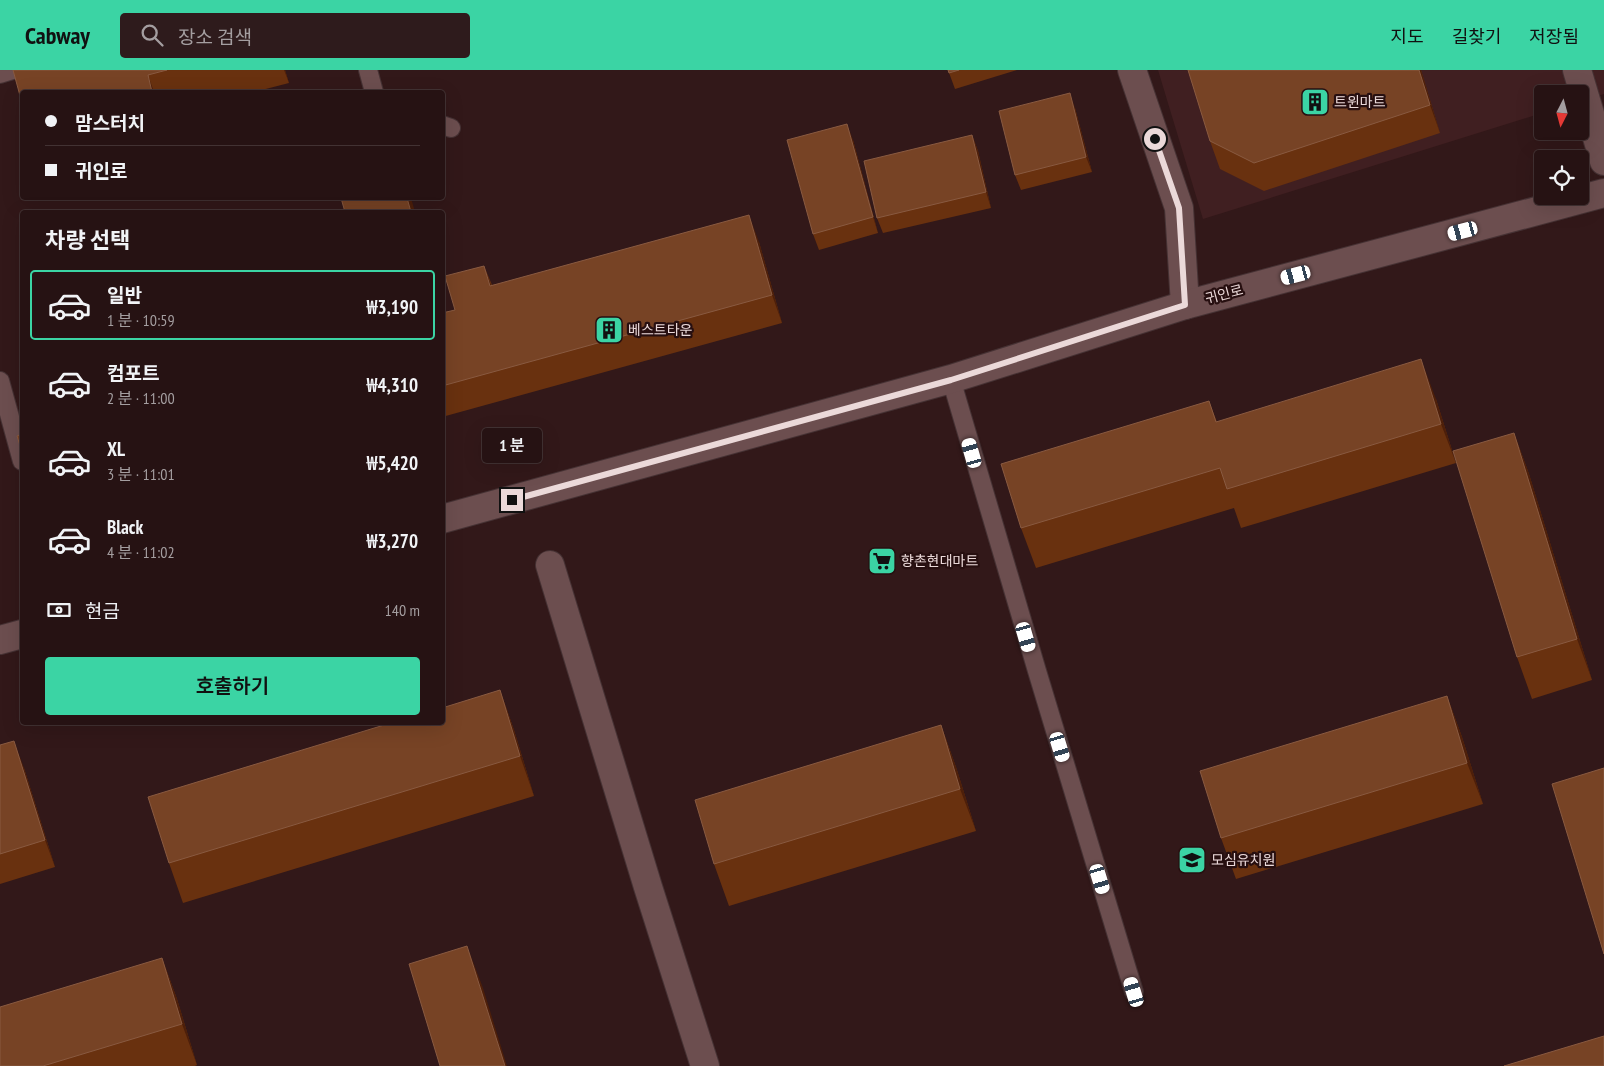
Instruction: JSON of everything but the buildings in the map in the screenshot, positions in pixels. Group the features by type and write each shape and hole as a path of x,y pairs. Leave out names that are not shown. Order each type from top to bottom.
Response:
{"street":[{"path":"1132,70 1179,208 1185,305"},
{"path":"1578,70 1604,161"},
{"name":"귀인로","path":"445,518 951,380 1185,305 1604,193"},
{"path":"550,565 705,1066"},
{"path":"0,640 20,635"}],"lane":[{"path":"0,74 13,70"},
{"path":"368,70 373,90"},
{"path":"951,380 1134,992"},
{"path":"0,381 20,454"}],"shaded area":[{"path":"1158,70 1604,70 1604,94 1589,98 1589,85 1534,85 1534,116 1203,219"}],"place":[{"name":"트윈마트","path":"1315,102"},
{"name":"베스트타운","path":"609,330"},
{"name":"향촌현대마트","path":"882,561"},
{"name":"모심유치원","path":"1192,860"}],"route":[{"path":"512,500 951,380 1185,305 1179,208 1155,139"}]}
